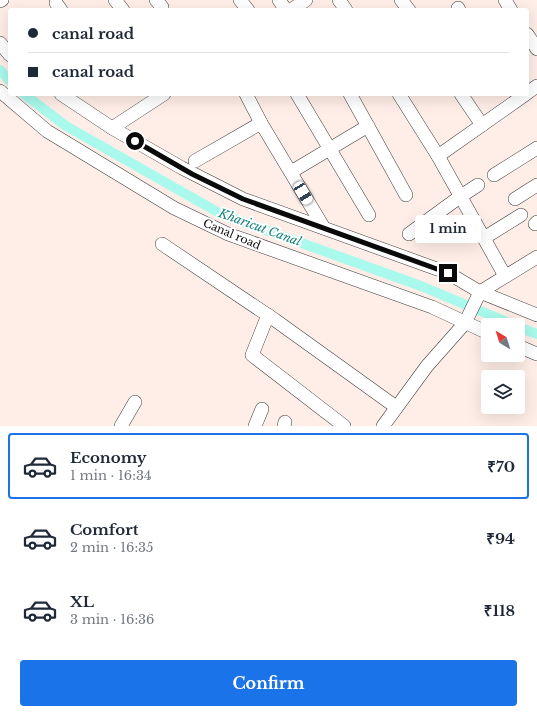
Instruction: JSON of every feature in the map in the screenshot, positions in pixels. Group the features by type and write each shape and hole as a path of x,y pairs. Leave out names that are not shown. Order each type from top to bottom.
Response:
{"street":[{"path":"115,0 121,8"},
{"path":"294,8 306,0"},
{"path":"401,0 407,8"},
{"path":"529,37 537,49"},
{"path":"0,43 8,53"},
{"name":"Canal road","path":"0,91 47,132 174,208 228,234 466,319 481,329"},
{"path":"65,96 112,128 192,174 243,199 448,273 477,290 537,315"},
{"path":"112,128 161,96"},
{"path":"247,96 261,123 324,228"},
{"path":"298,96 369,215"},
{"path":"351,96 406,195"},
{"path":"400,96 438,156 505,276"},
{"path":"463,96 482,125"},
{"path":"438,156 521,96"},
{"path":"195,161 261,123"},
{"path":"291,172 368,126"},
{"path":"494,176 537,148"},
{"path":"409,234 478,185"},
{"path":"515,199 537,185"},
{"path":"484,238 521,216"},
{"path":"162,244 268,315 396,407"},
{"path":"383,426 427,366 466,319 477,290 505,276 537,257"},
{"path":"268,315 252,354 344,426"},
{"path":"525,349 537,354"},
{"path":"121,426 135,402"},
{"path":"255,426 262,409"}],"waterway":[{"name":"Kharicut Canal","path":"0,70 8,79"},
{"name":"Kharicut Canal","path":"27,96 66,126 221,214 421,286 497,318"},
{"name":"Kharicut Canal","path":"525,330 537,334"}],"route":[{"path":"135,141 192,174 243,199 448,273"}]}
